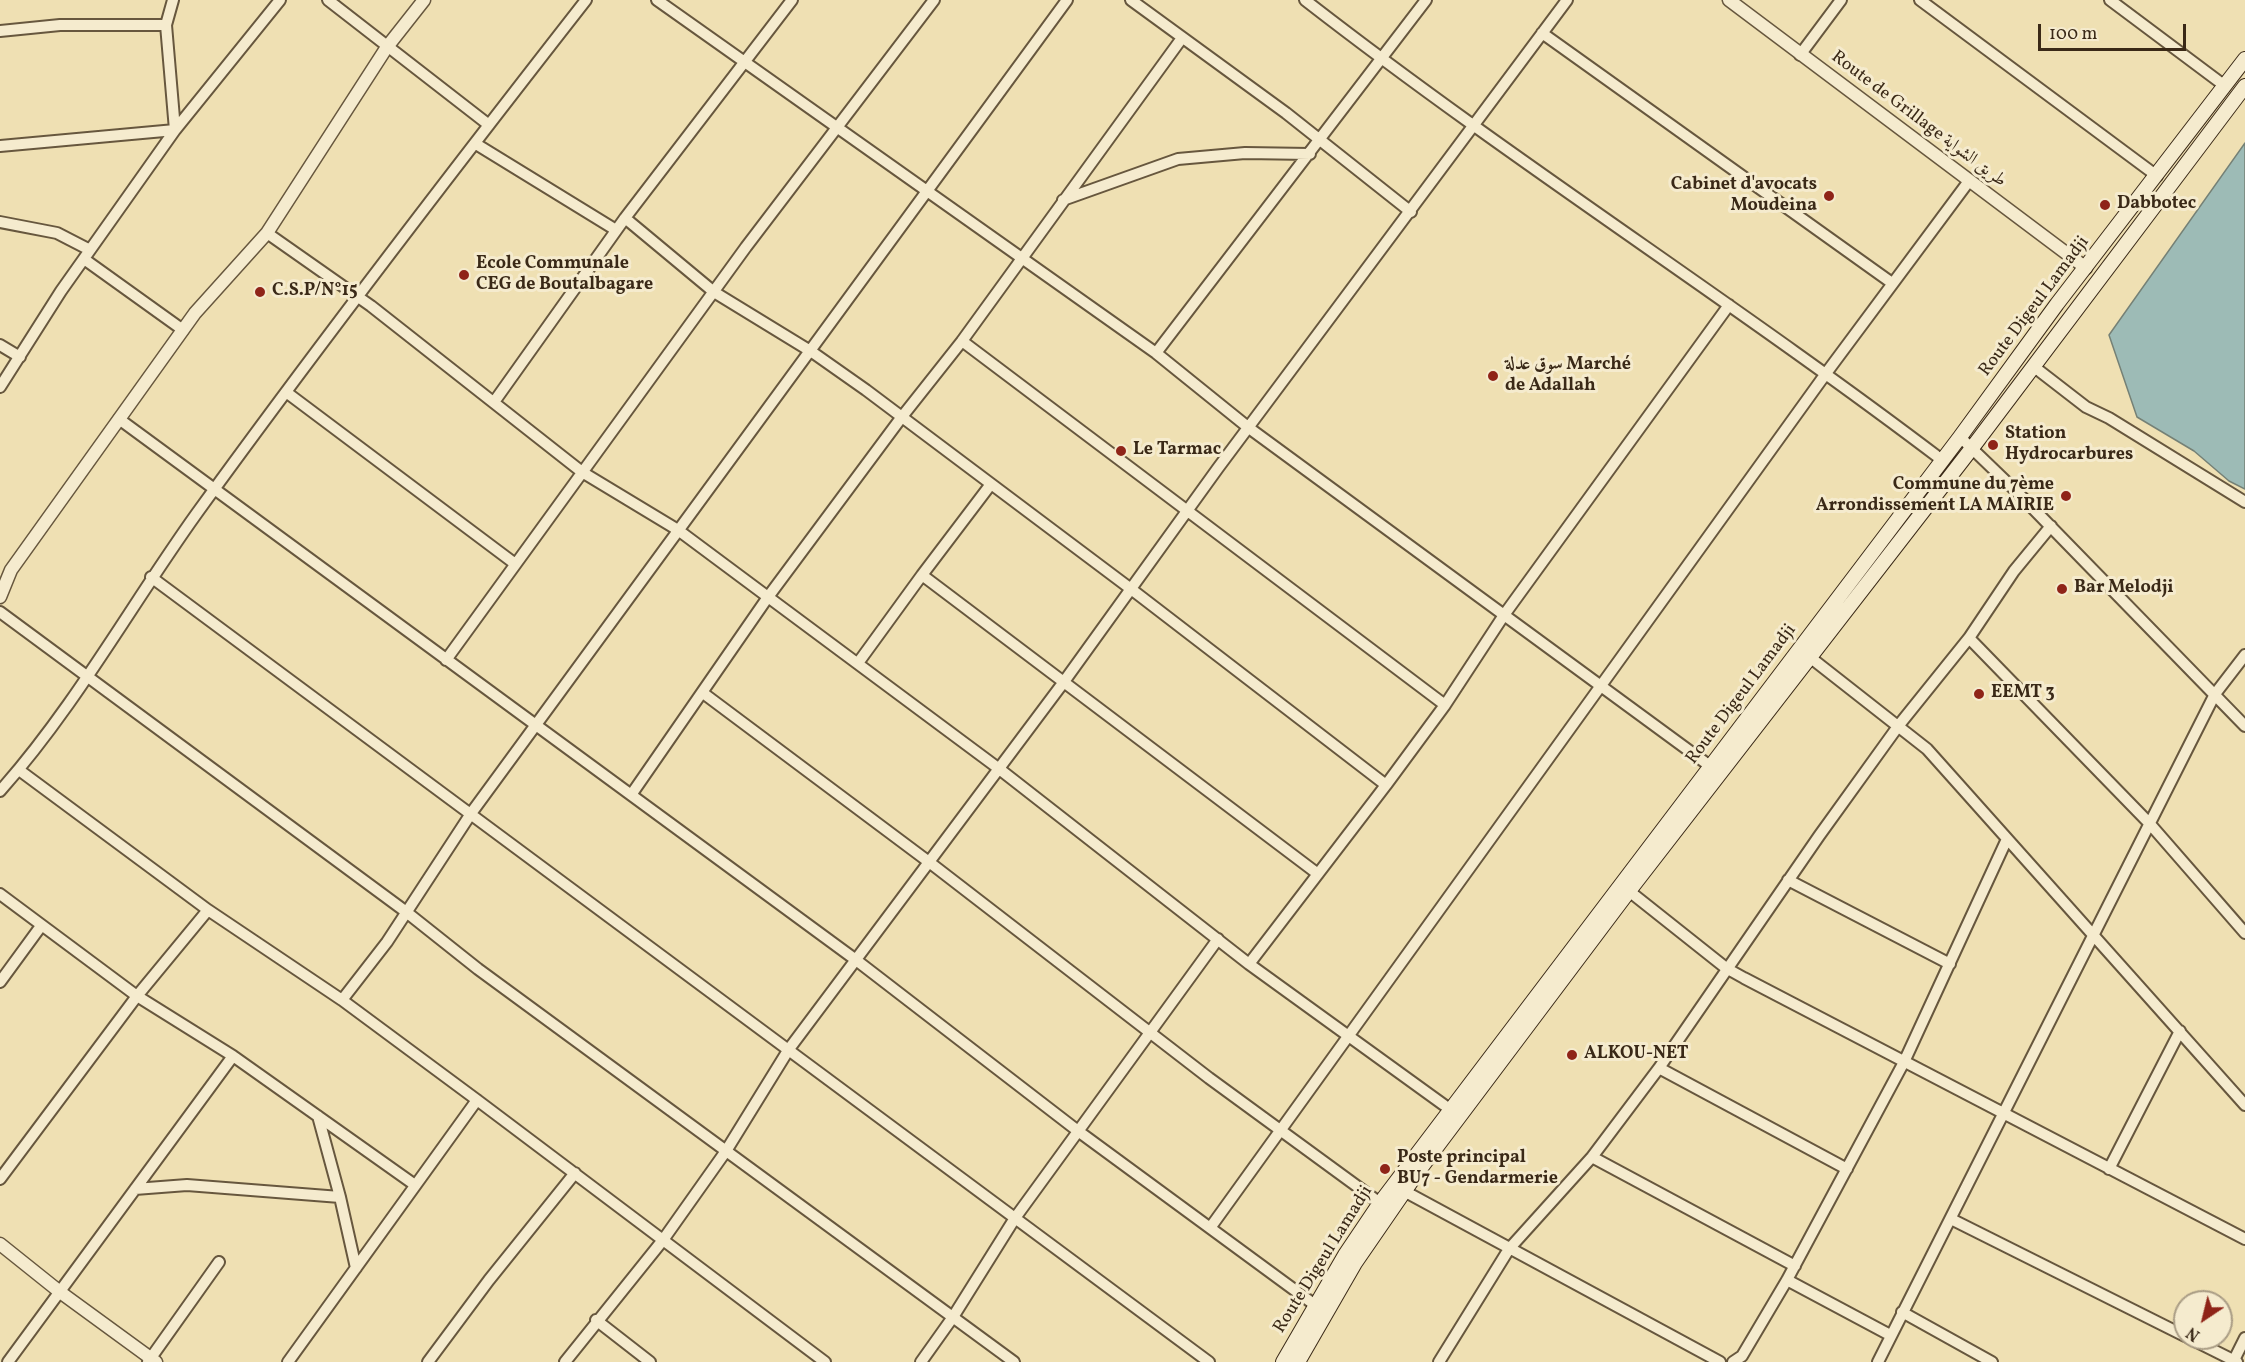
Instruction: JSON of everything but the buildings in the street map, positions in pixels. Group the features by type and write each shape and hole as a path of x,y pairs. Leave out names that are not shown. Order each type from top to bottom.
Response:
{"main road":[{"name":"Route Digeul Lamadji","path":"1283,1362 1315,1305 1380,1203 1455,1113 1710,766 2245,59"},
{"path":"1298,1362 1355,1263 1455,1113 1811,658 2245,86"}],"street":[{"path":"173,0 166,24 175,130"},
{"path":"0,387 90,250 175,130 280,0"},
{"path":"328,0 489,125"},
{"path":"0,597 11,570 183,330 267,233 387,47 424,0"},
{"path":"0,791 19,770 88,675 151,577 214,490 358,297 586,0"},
{"path":"657,0 1156,353 1249,428 1710,766"},
{"path":"494,402 616,230 792,0"},
{"path":"446,660 514,563 714,292 934,0"},
{"path":"342,1000 387,942 405,911 472,812 678,530 812,352 1067,0"},
{"path":"1131,0 1411,212"},
{"path":"1305,0 1382,60 1827,372 1942,460"},
{"path":"1156,353 1426,0"},
{"path":"565,1362 596,1320 663,1240 726,1151 789,1049 1064,683 1187,511 1567,0"},
{"name":"Route de Grillage طريق الشواية","path":"1729,0 2086,268"},
{"path":"1800,55 1842,0"},
{"path":"1920,0 2157,176"},
{"path":"2110,0 2225,86"},
{"path":"0,31 60,25 166,24"},
{"path":"1542,33 1892,283"},
{"path":"631,795 768,597 901,418 962,341 1182,38"},
{"path":"0,146 175,130"},
{"path":"476,144 616,230"},
{"path":"1063,200 1178,159 1245,153 1310,154"},
{"path":"1210,1228 1350,1037 1827,372 1969,181"},
{"path":"625,218 714,292 812,352 1131,589 1386,785"},
{"path":"0,222 57,233 90,250"},
{"path":"267,233 358,297 582,472 678,530 858,663 998,768 1250,964 1455,1113"},
{"path":"84,259 183,330"},
{"path":"1250,964 1445,705 1504,615 1729,305"},
{"path":"962,341 1445,705"},
{"path":"0,345 20,357"},
{"path":"2033,366 2086,407 2109,418 2245,502"},
{"path":"286,393 514,563"},
{"path":"119,419 856,960 1078,1131 1315,1305"},
{"path":"1960,437 2051,526 2245,726"},
{"path":"858,663 991,484"},
{"path":"1439,1362 1509,1249 1592,1157 1659,1068 1726,968 1899,725 1969,638 2014,571 2051,526"},
{"path":"922,575 1318,874"},
{"path":"151,577 472,812 1209,1362"},
{"path":"0,612 405,911 478,969 1014,1362"},
{"path":"1969,638 2150,824 2245,933"},
{"path":"1878,1362 2215,694 2245,654"},
{"path":"1811,658 1927,749 2094,933 2245,1105"},
{"path":"703,693 1280,1130 1380,1203"},
{"path":"19,770 208,910 342,1000 825,1362"},
{"path":"1733,1362 1742,1356 1795,1266 1904,1062 2007,839"},
{"path":"1788,880 1950,964"},
{"path":"1629,891 1726,968 2245,1239"},
{"path":"0,894 137,996 233,1056 415,1185"},
{"path":"0,1179 137,996 208,910"},
{"path":"0,982 41,926"},
{"path":"921,1362 953,1317 1015,1218 1218,939"},
{"path":"2109,1169 2180,1031"},
{"path":"8,1362 233,1056"},
{"path":"1659,1068 1847,1169"},
{"path":"288,1362 477,1100"},
{"path":"318,1116 356,1268"},
{"path":"1592,1157 1795,1266"},
{"path":"428,1362 489,1280 575,1173"},
{"path":"135,1190 187,1185 340,1197"},
{"path":"1404,1191 1720,1362"},
{"path":"1951,1219 2173,1330"},
{"path":"0,1244 152,1361 219,1262"},
{"path":"1787,1280 1890,1335"},
{"path":"1902,1312 1992,1362"},
{"path":"596,1320 650,1362"},
{"path":"2212,1350 2234,1361 2245,1338"}],"water":[{"path":"2245,143 2245,489 2229,481 2194,451 2137,417 2109,335"}],"place":[{"name":"Cabinet d'avocats Moudeina","path":"1829,196"},
{"name":"Dabbotec","path":"2105,205"},
{"name":"Ecole Communale CEG de Boutalbagare","path":"464,275"},
{"name":"C.S.P/N°15","path":"260,292"},
{"name":"سوق عدلة Marché de Adallah","path":"1493,376"},
{"name":"Station Hydrocarbures","path":"1993,445"},
{"name":"Le Tarmac","path":"1121,451"},
{"name":"Commune du 7ème Arrondissement LA MAIRIE","path":"2066,496"},
{"name":"Bar Melodji","path":"2062,589"},
{"name":"EEMT 3","path":"1979,694"},
{"name":"ALKOU-NET","path":"1572,1055"},
{"name":"Poste principal BU7 - Gendarmerie","path":"1385,1169"}]}
